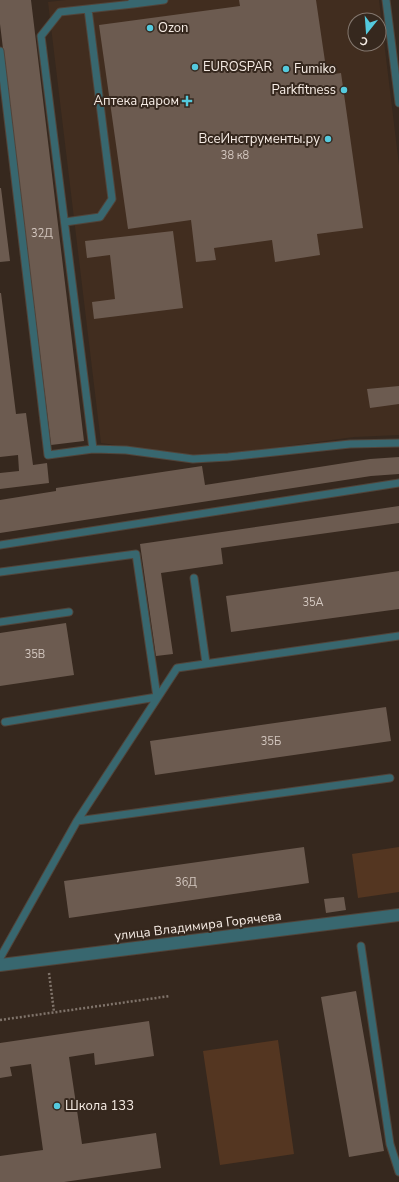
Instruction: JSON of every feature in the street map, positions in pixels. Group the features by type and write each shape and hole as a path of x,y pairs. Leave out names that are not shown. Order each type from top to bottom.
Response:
{"street":[{"name":"улица Владимира Горячева","path":"0,965 399,915"}],"lane":[{"path":"93,449 42,36 60,12 132,2 164,0"},
{"path":"386,0 399,103"},
{"path":"65,222 100,217 112,199 88,9"},
{"path":"0,51 48,454 93,449 126,450 193,459 228,457 350,444 399,443"},
{"path":"0,545 399,484"},
{"path":"0,572 136,554 157,697"},
{"path":"194,578 206,663"},
{"path":"0,622 68,612"},
{"path":"0,958 77,821 177,668 399,636"},
{"path":"5,722 157,697"},
{"path":"77,821 390,778"},
{"path":"361,946 390,1144 399,1172"}],"path":[{"path":"47,959 54,1012"},
{"path":"0,1020 170,996"}],"shaded area":[{"path":"66,0 379,0 380,12 347,12 347,52 385,52 399,165 399,435 354,437 213,456 191,456 101,443 48,2"},
{"path":"399,847 399,892 358,898 352,854"},
{"path":"278,1040 294,1154 220,1165 203,1051"}],"building":[{"path":"0,0 31,0 84,441 51,445 0,24"},
{"path":"239,0 316,0 327,75 341,73 363,228 317,234 320,255 275,262 272,240 214,248 216,260 196,262 191,220 128,229 99,25 240,6"},
{"path":"0,188 10,261 0,262"},
{"path":"173,231 183,308 94,319 92,302 115,299 110,255 87,258 85,241"},
{"path":"0,293 16,414 26,413 33,465 47,463 49,483 0,489 0,473 19,471 18,455 0,457"},
{"path":"399,386 399,404 370,408 367,389"},
{"path":"399,457 399,474 371,476 0,533 0,500 56,491 56,488 202,466 205,485 370,459"},
{"path":"399,506 399,523 221,548 223,564 161,573 173,654 156,656 140,544"},
{"path":"399,571 399,609 231,632 226,596"},
{"path":"66,623 74,675 0,686 0,633"},
{"path":"386,707 391,741 155,775 150,741"},
{"path":"304,847 309,883 69,918 64,881"},
{"path":"344,897 346,910 326,913 324,899"},
{"path":"356,991 384,1151 349,1157 321,997"},
{"name":"Школа 133","path":"149,1021 154,1056 95,1065 94,1053 69,1057 82,1144 156,1133 161,1168 64,1182 0,1182 0,1156 43,1150 31,1064 10,1067 12,1076 0,1078 0,1043"}],"place":[{"name":"Ozon","path":"150,28"},
{"name":"EUROSPAR","path":"195,67"},
{"name":"Fumiko","path":"286,69"},
{"name":"Parkfitness","path":"344,90"},
{"name":"Аптека даром","path":"187,101"},
{"name":"ВсеИнструменты.ру","path":"328,139"},
{"name":"Школа 133","path":"57,1106"}]}
